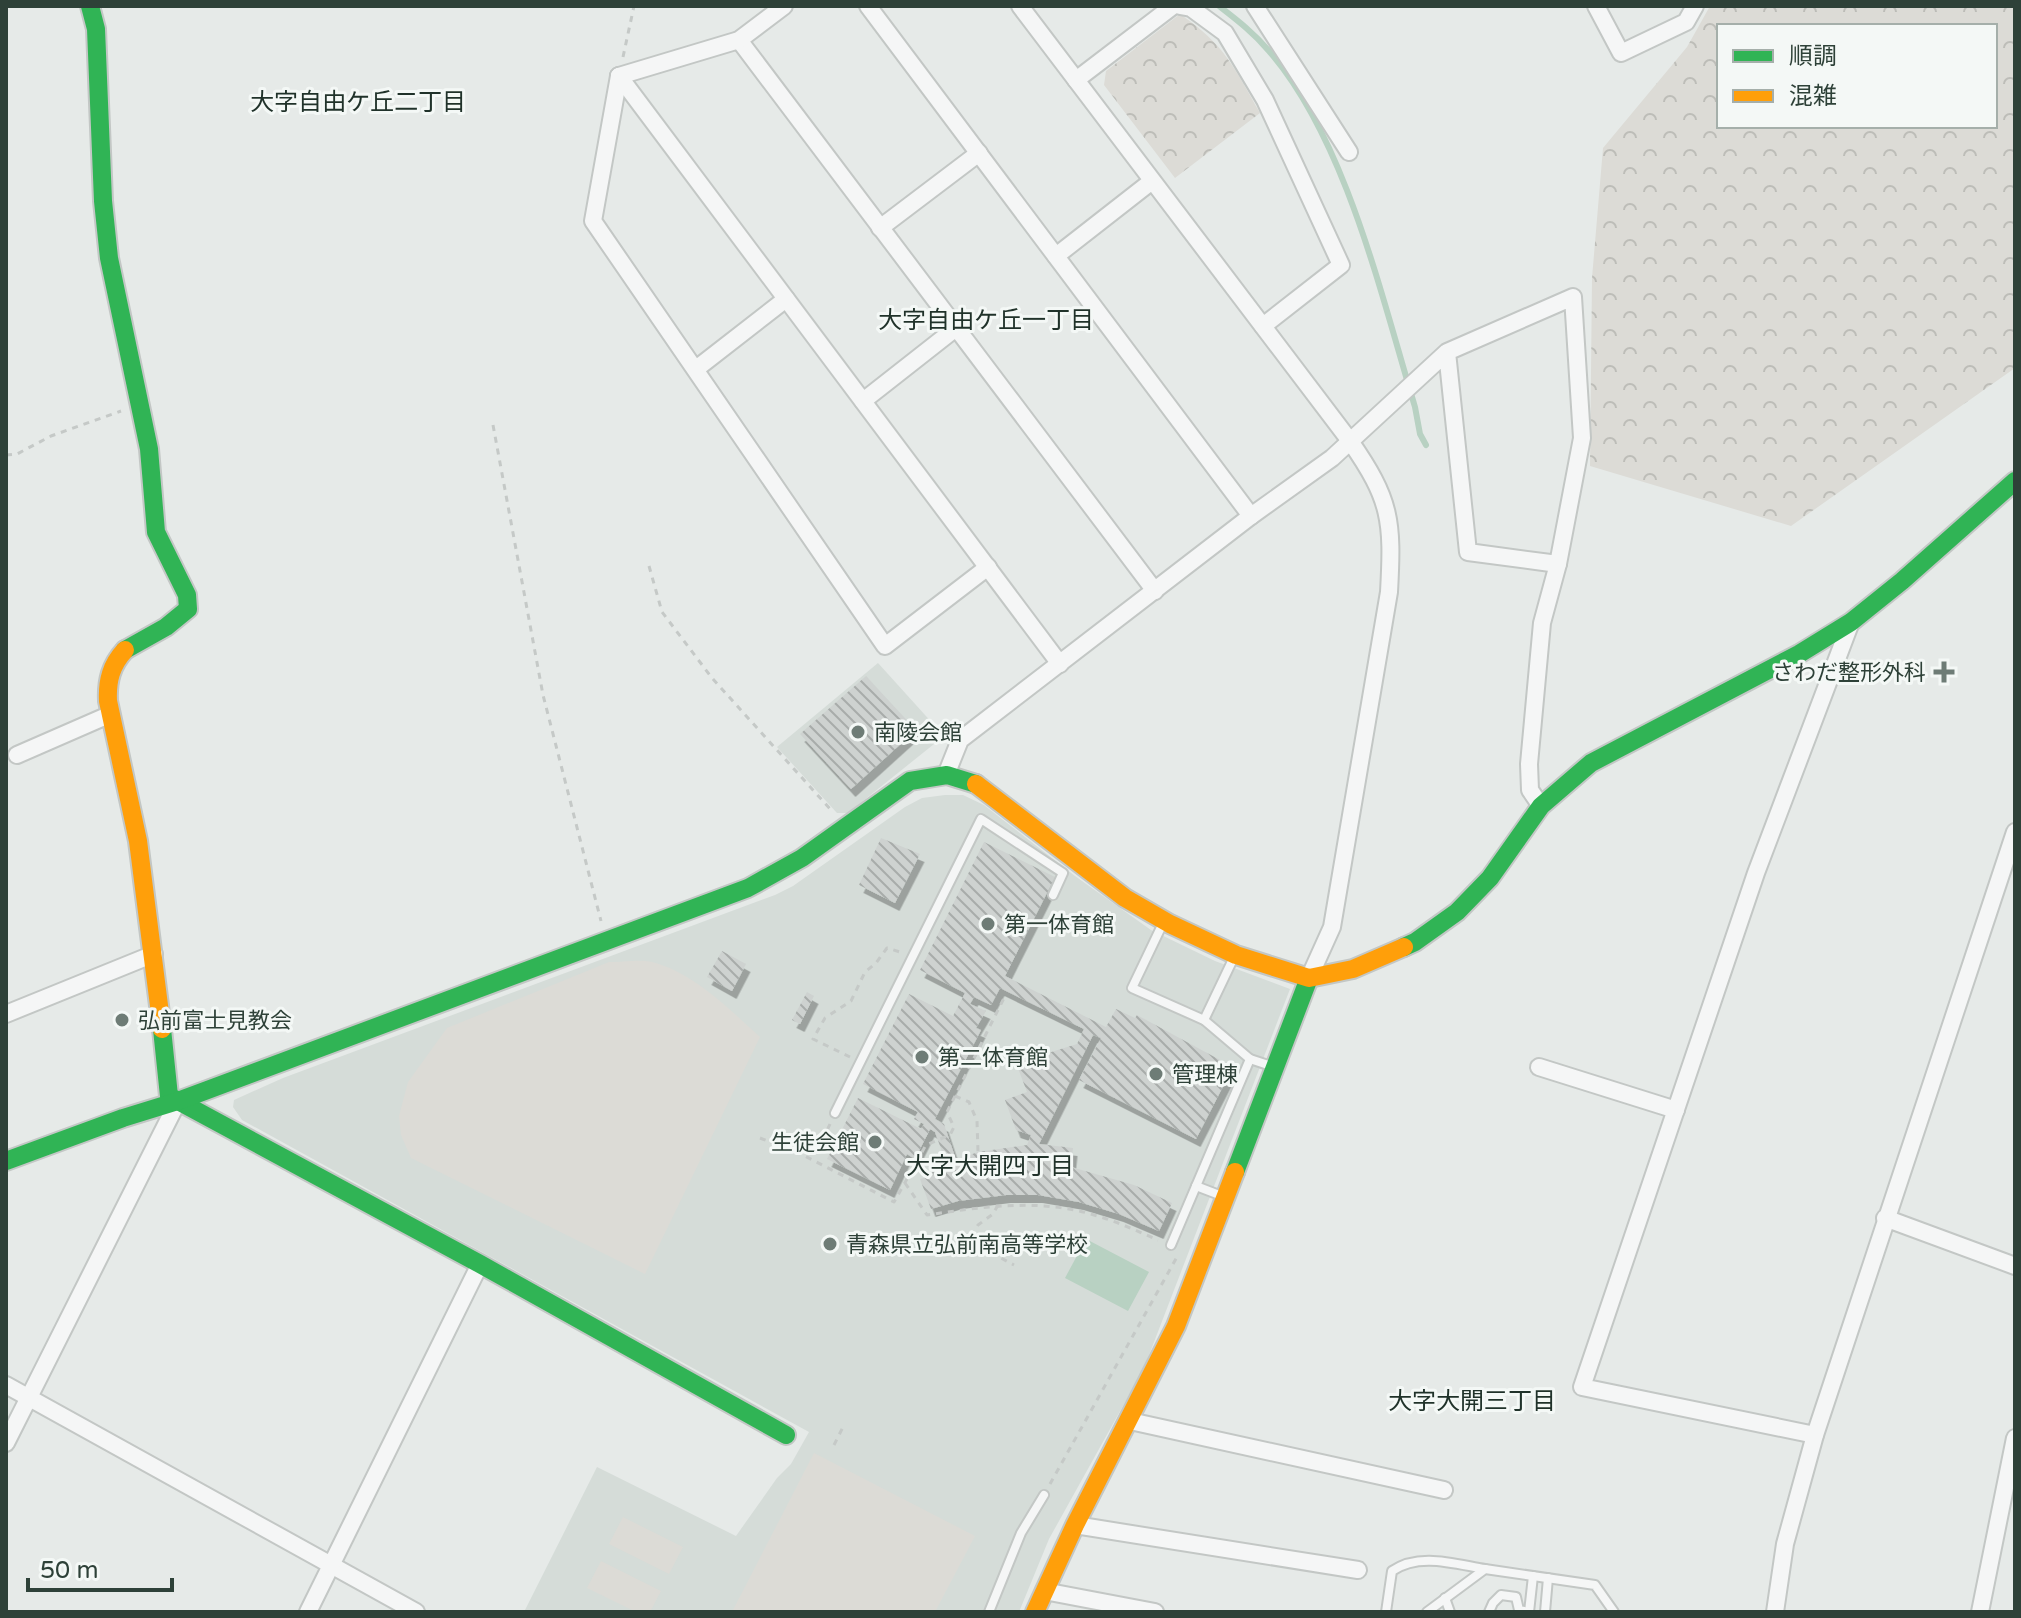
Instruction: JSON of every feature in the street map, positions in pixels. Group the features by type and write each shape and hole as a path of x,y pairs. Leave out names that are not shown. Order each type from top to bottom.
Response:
{"street":[{"path":"90,6 96,29 103,201 109,258 149,449 156,532 187,595 188,609 174,623 126,648 113,663 107,679 111,714 132,802 154,954 169,1096 480,1264 786,1435"},
{"path":"619,76 739,40 784,6"},
{"path":"868,6 1251,516"},
{"path":"1020,6 1350,441 1369,470 1389,516 1391,553 1389,592 1332,927 1309,978 1176,1326 1075,1525 1035,1612"},
{"path":"1076,80 1173,6"},
{"path":"1180,6 1191,8 1225,33 1265,100 1341,265 1263,326"},
{"path":"1255,6 1349,152"},
{"path":"1596,6 1621,53 1686,22 1695,6"},
{"path":"739,40 1155,591"},
{"path":"619,76 1060,664"},
{"path":"619,76 593,221 885,646 988,567"},
{"path":"880,228 979,153"},
{"path":"1056,256 1152,181"},
{"path":"946,775 960,740 1251,516 1332,458 1447,352 1573,297 1582,438 1558,564 1542,623 1529,764 1530,790 1541,806"},
{"path":"696,369 786,299"},
{"path":"863,401 956,328"},
{"path":"1447,352 1468,552 1558,564"},
{"path":"6,1161 178,1101 748,888 802,858 910,781 929,775 964,777 982,787 1125,898 1236,955 1309,978 1353,969 1415,942 1457,912 1490,878 1541,806 1591,763 1799,654 1851,622 2015,481"},
{"path":"1815,1435 1582,1387 1756,873 1851,622"},
{"path":"17,755 111,714"},
{"path":"1775,1612 1785,1544 1815,1435 2015,832"},
{"path":"6,1014 154,954"},
{"path":"1539,1067 1676,1110"},
{"path":"6,1443 178,1101"},
{"path":"1885,1218 2015,1266"},
{"path":"308,1612 480,1264"},
{"path":"6,1385 416,1612"},
{"path":"1130,1421 1444,1490"},
{"path":"1980,1612 2015,1438"},
{"path":"1075,1525 1358,1570"},
{"path":"1044,1591 1155,1612"}],"lane":[{"path":"835,1113 981,819 1063,873 1053,895"},
{"path":"1023,847 1037,829"},
{"path":"1165,920 1132,988 1204,1020 1250,1059 1275,1067"},
{"path":"1204,1020 1236,955"},
{"path":"1171,1245 1250,1059"},
{"path":"1196,1186 1225,1197"},
{"path":"989,1612 1021,1533 1044,1495"},
{"path":"1386,1612 1392,1571 1401,1564 1417,1559 1595,1585 1614,1612"},
{"path":"1427,1612 1485,1569"},
{"path":"1489,1612 1501,1595 1516,1597 1519,1610 1529,1612 1533,1576"},
{"path":"1545,1612 1548,1578"},
{"path":"1602,1596 1602,1612"},
{"path":"1445,1598 1450,1612"}],"path":[{"path":"619,76 634,6"},
{"path":"6,455 17,454 51,436 140,404"},
{"path":"493,425 543,695 606,940"},
{"path":"649,566 662,612 712,678 847,828"},
{"path":"861,1062 813,1039 825,1018 851,1001 865,972 890,947"},
{"path":"760,1138 803,1155 894,1202 926,1145 950,1135 954,1127 947,1112 1004,998"},
{"path":"955,1096 969,1102 977,1121 978,1152"},
{"path":"803,1155 815,1136 825,1135 835,1113"},
{"path":"905,1183 927,1215 998,1205 1048,1206 1092,1214 1171,1245 1177,1258 1044,1495"},
{"path":"998,1205 993,1214 978,1225 969,1241 1014,1265"},
{"path":"834,1445 843,1427"}],"shaded area":[{"path":"878,663 944,736 848,813 837,813 777,747"},
{"name":"青森県立弘前南高等学校","path":"963,795 984,805 1151,930 1215,961 1290,989 1144,1368 1049,1539 1019,1612 524,1612 597,1467 736,1536 777,1478 791,1464 809,1432 242,1120 233,1107 234,1100 283,1078 775,895 793,886 905,807 922,798"},
{"path":"1086,1239 1149,1272 1128,1311 1065,1278"}],"green space":[{"path":"1710,6 2015,6 2015,368 1791,526 1590,466 1592,278 1603,148 1687,47"},
{"path":"1180,14 1218,47 1260,113 1175,178 1104,85 1106,71"},
{"path":"647,961 682,974 710,993 760,1037 645,1274 411,1158 401,1135 399,1116 408,1082 447,1028 609,962"},
{"path":"814,1453 975,1536 935,1612 732,1612"},
{"path":"623,1517 683,1547 669,1574 609,1544"},
{"path":"601,1561 661,1591 650,1612 636,1612 587,1588"}],"building":[{"name":"南陵会館","path":"866,676 916,730 851,789 800,734"},
{"path":"881,838 920,854 895,903 859,885"},
{"path":"984,842 1055,877 1005,976 1106,1027 1116,1009 1135,1018 1137,1015 1233,1067 1196,1139 1079,1080 1101,1038 1093,1035 1039,1144 1073,1148 1071,1167 1134,1185 1172,1203 1159,1231 1079,1202 1038,1195 958,1201 931,1209 920,1179 933,1175 932,1172 946,1163 935,1132 930,1129 915,1159 907,1154 890,1190 827,1159 858,1098 921,1129 924,1124 914,1119 918,1112 863,1084 909,994 953,1016 965,993 920,970","holes":["1000,988 1084,1029 1077,1044 1016,1063 1027,1092 1005,1100 1016,1130 1031,1135 1027,1145 978,1152 956,1160 944,1124 935,1119 981,1030 976,1028 986,1011 970,1004 974,997 991,1005"]},
{"path":"722,951 746,964 732,991 707,977"},
{"path":"807,992 814,996 800,1024 792,1020"}],"waterway":[{"path":"1219,6 1269,51 1296,87 1320,128 1358,220 1415,407 1420,434 1426,445"}],"traffic: fast":[{"path":"90,6 96,29 103,201 109,258 149,449 156,532 187,595 188,609 166,627 125,650"},
{"path":"1404,947 1457,912 1490,878 1541,806 1591,763 1799,654 1851,622 2015,481"},
{"path":"6,1161 178,1101 748,888 802,858 910,781 947,775 976,784"},
{"path":"1235,1172 1309,978"},
{"path":"162,1029 169,1096 480,1264 786,1435"}],"traffic: slow":[{"path":"125,650 111,674 108,701 138,841 162,1029"},
{"path":"976,784 1125,898 1170,924 1236,955 1309,978 1353,969 1404,947"},
{"path":"1035,1612 1075,1525 1176,1326 1235,1172"}],"place":[{"name":"さわだ整形外科","path":"1944,672"},
{"name":"南陵会館","path":"858,732"},
{"name":"第一体育館","path":"988,924"},
{"name":"弘前富士見教会","path":"122,1020"},
{"name":"第二体育館","path":"922,1057"},
{"name":"管理棟","path":"1156,1074"},
{"name":"生徒会館","path":"875,1142"},
{"name":"青森県立弘前南高等学校","path":"830,1244"}],"district":[{"name":"大字自由ケ丘二丁目","path":"358,102"},
{"name":"大字自由ケ丘一丁目","path":"986,320"},
{"name":"大字大開四丁目","path":"990,1166"},
{"name":"大字大開三丁目","path":"1472,1401"}]}
